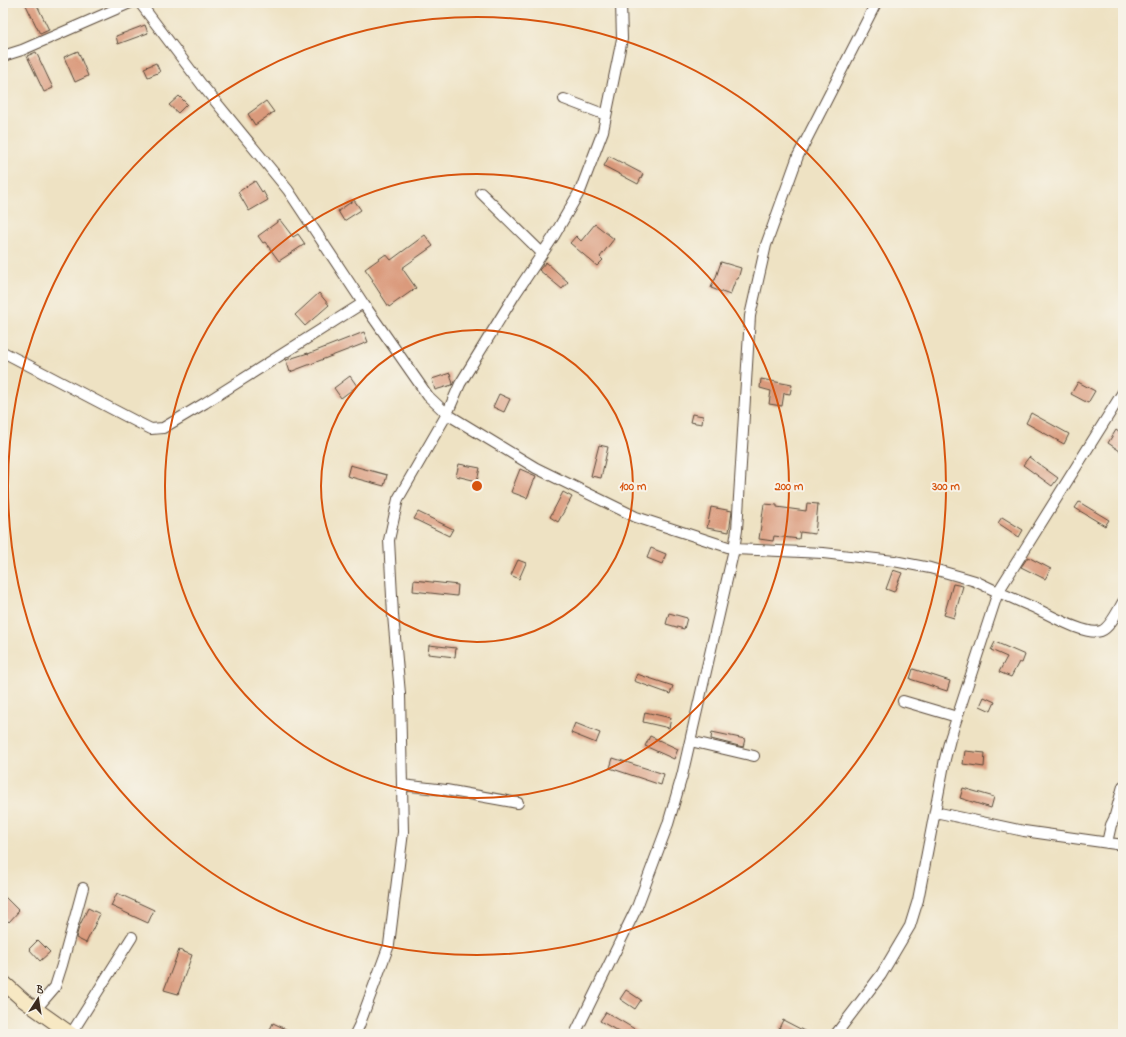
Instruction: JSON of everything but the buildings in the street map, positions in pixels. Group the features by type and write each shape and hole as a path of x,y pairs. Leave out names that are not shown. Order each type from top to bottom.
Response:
{"main road":[{"path":"3,982 23,1000 71,1034"}],"street":[{"path":"3,56 22,50 130,3"},
{"path":"140,3 202,85 288,190 363,303 428,396 447,414 536,468 636,517 734,549 823,553 894,561 930,568 975,581 1070,625 1095,632 1103,631 1123,602"},
{"path":"355,1034 388,945 403,832 400,694 393,615 389,540 398,499 447,414 460,384 514,296 554,236 581,189 603,131 622,39 621,3"},
{"path":"575,1034 639,900 668,824 682,776 734,549 737,530 750,316 766,245 798,156 876,3"},
{"path":"564,99 606,115"},
{"path":"481,193 542,253"},
{"path":"3,352 137,422 151,428 163,428 212,399 363,303"},
{"path":"836,1034 881,975 910,926 918,900 945,759 957,717 998,592 1123,392"},
{"path":"903,701 957,717"},
{"path":"690,741 754,756"},
{"path":"402,785 446,790 518,803"},
{"path":"1107,843 1123,786"},
{"path":"935,812 1024,831 1123,845"},
{"path":"36,1009 55,987 83,888"},
{"path":"71,1034 132,937"}]}
